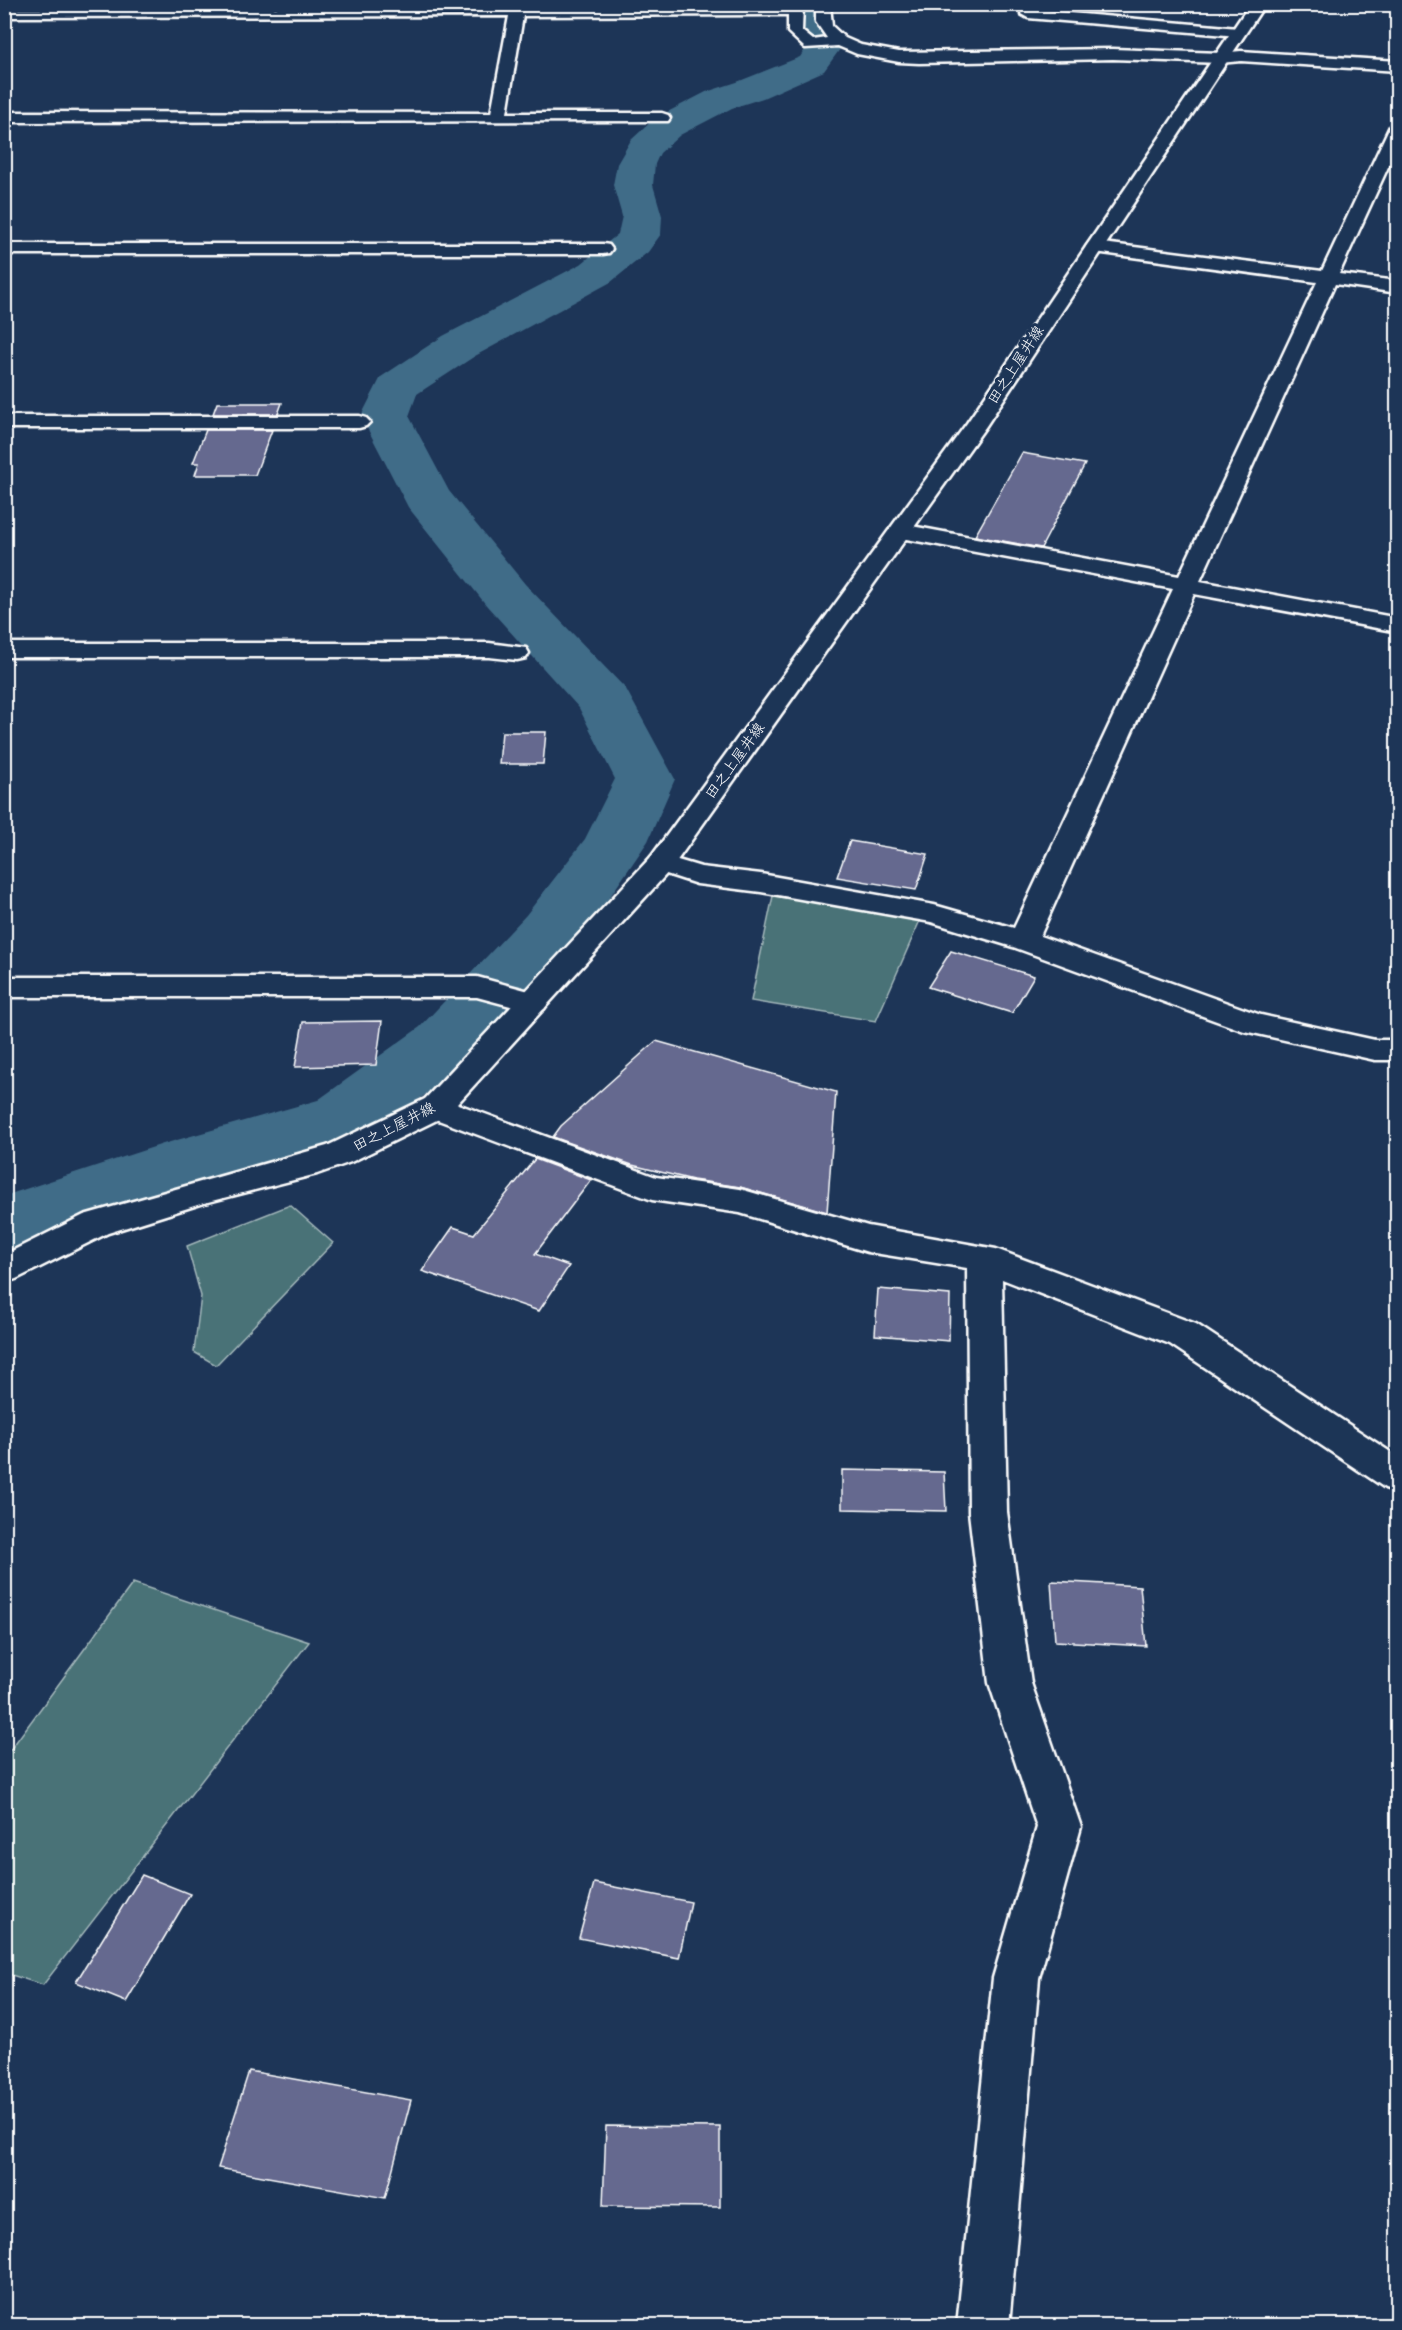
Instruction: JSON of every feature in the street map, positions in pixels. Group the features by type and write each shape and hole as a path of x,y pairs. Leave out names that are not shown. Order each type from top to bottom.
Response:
{"street":[{"path":"823,4 821,23 830,43"},
{"path":"1032,4 1028,14 1239,32"},
{"name":"田之上屋井線","path":"4,1270 96,1224 202,1192 305,1166 339,1154 436,1107 661,863 901,531 1027,350 1059,297 1258,4"},
{"path":"4,13 795,8 795,32 810,45 830,43 909,58 1113,54 1220,58 1241,56 1398,66"},
{"path":"498,117 517,9"},
{"path":"4,117 662,118"},
{"path":"1023,940 1184,586 1398,126"},
{"path":"1095,247 1398,287"},
{"path":"4,249 603,249"},
{"path":"4,422 359,422"},
{"path":"901,531 1398,625"},
{"path":"4,650 489,650 517,653"},
{"path":"661,863 697,875 762,883 934,914 1023,940 1255,1024 1375,1050 1398,1050"},
{"path":"4,987 477,987 533,1002"},
{"path":"436,1107 652,1188 740,1201 868,1239 984,1258 1183,1334 1398,1477"},
{"path":"983,2325 1016,1978 1059,1827 1010,1683 988,1512 984,1258"}],"green space":[{"path":"774,891 921,918 876,1021 751,1001"},
{"path":"290,1205 333,1243 216,1365 194,1352 201,1296 187,1246"},
{"path":"133,1583 309,1642 43,1985 5,1973 5,1757"}],"building":[{"path":"217,403 282,403 278,414 213,414"},
{"path":"206,430 272,430 255,475 195,475 199,463 193,463"},
{"path":"1022,453 1085,464 1041,548 975,536"},
{"path":"502,732 546,732 543,764 499,764"},
{"path":"850,841 928,854 916,890 837,877"},
{"path":"951,951 1034,976 1012,1013 928,987"},
{"path":"382,1021 376,1065 295,1067 303,1022"},
{"path":"656,1041 836,1092 827,1212 740,1187 693,1180 632,1165 553,1137 561,1126"},
{"path":"535,1159 591,1180 535,1254 569,1266 539,1311 422,1271 453,1227 474,1234"},
{"path":"878,1289 950,1295 949,1341 875,1335"},
{"path":"842,1470 944,1472 946,1511 842,1509"},
{"path":"1051,1581 1140,1586 1146,1646 1055,1641"},
{"path":"142,1875 190,1894 126,2002 76,1982"},
{"path":"594,1883 691,1902 679,1958 579,1938"},
{"path":"249,2071 411,2100 385,2198 218,2168"},
{"path":"606,2126 720,2127 720,2207 603,2206"}],"waterway":[{"path":"4,1225 189,1163 344,1118 445,1044 549,930 584,887 616,841 645,779 605,701 506,595 426,496 385,416 397,387 459,346 596,273 633,243 641,234 642,216 633,185 636,164 644,148 667,127 719,100 750,90 812,64 826,45 805,18 807,4"}]}
